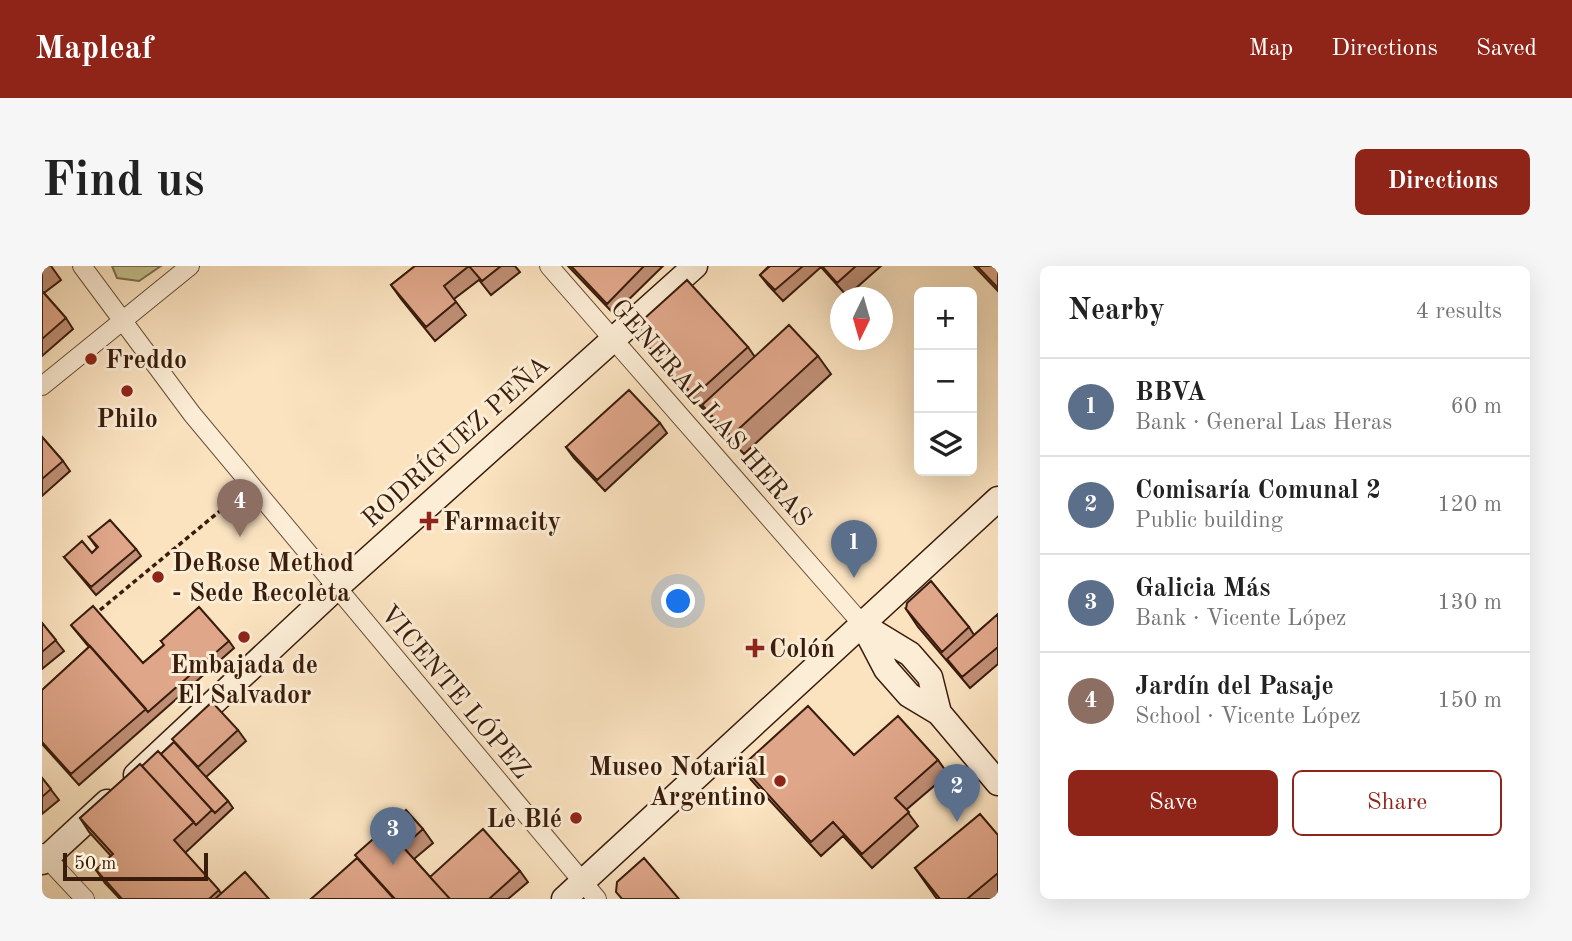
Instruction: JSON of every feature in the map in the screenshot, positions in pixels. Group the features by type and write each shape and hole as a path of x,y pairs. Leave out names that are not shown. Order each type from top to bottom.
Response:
{"street":[{"name":"VICENTE LÓPEZ","path":"82,266 120,319 251,486 590,890"},
{"path":"42,386 120,319 190,266"},
{"name":"GENERAL LAS HERAS","path":"549,266 863,625"},
{"name":"RODRÍGUEZ PEÑA","path":"44,858 335,589 695,266"},
{"path":"564,899 590,890 863,625 998,499"},
{"path":"863,625 886,669 909,695 939,713 998,783"},
{"path":"44,858 85,899"}],"path":[{"path":"100,610 251,486"}],"shaded area":[{"path":"112,266 161,266 139,281 117,278"}],"building":[{"path":"415,266 469,266 444,286 456,302 426,327 391,285"},
{"path":"469,266 501,266 482,281"},
{"path":"571,266 644,266 607,304"},
{"path":"770,266 803,266 775,290 760,275"},
{"path":"822,266 856,266 837,283"},
{"path":"977,266 998,266 998,288"},
{"path":"687,280 748,347 694,396 641,339 641,328 646,317"},
{"path":"42,291 66,318 42,339"},
{"path":"789,325 818,356 731,436 702,405"},
{"path":"629,390 660,423 597,480 566,447"},
{"path":"42,437 63,461 42,479"},
{"path":"110,520 136,549 91,587 64,557 82,541 92,553 98,547 89,537"},
{"path":"931,581 969,627 942,652 906,609 907,603"},
{"path":"93,606 143,663 164,645 161,641 199,607 229,641 148,712 71,625"},
{"path":"998,614 998,647 962,677 947,659"},
{"path":"42,623 56,640 42,652"},
{"path":"90,646 146,709 71,774 42,742 42,690"},
{"path":"212,702 238,730 198,767 172,739"},
{"path":"808,706 854,755 898,716 938,760 895,798 909,812 862,854 833,822 811,842 742,766"},
{"path":"174,742 228,801 215,813 161,754"},
{"path":"158,751 212,810 196,825 142,766"},
{"path":"140,764 194,822 174,840 219,890 209,899 122,899 96,870 113,854 80,818"},
{"path":"42,778 51,789 42,797"},
{"path":"406,810 423,829 403,847 450,899 395,899 355,855"},
{"path":"980,814 998,835 998,873 967,899 940,899 915,868"},
{"path":"483,829 520,871 489,899 450,899 430,877"},
{"path":"357,858 394,899 311,899"},
{"path":"644,858 679,899 622,899 616,892 617,882"},
{"path":"245,872 269,899 215,899"}],"place":[{"name":"Freddo","path":"91,359"},
{"name":"Philo","path":"127,391"},
{"name":"Farmacity","path":"429,521"},
{"name":"Jardín del Pasaje","path":"240,537"},
{"name":"DeRose Method - Sede Recoleta","path":"158,577"},
{"name":"BBVA","path":"854,578"},
{"name":"Embajada de El Salvador","path":"244,637"},
{"name":"Colón","path":"755,648"},
{"name":"Museo Notarial Argentino","path":"780,781"},
{"name":"Le Blé","path":"576,818"},
{"name":"Comisaría Comunal 2","path":"957,822"},
{"name":"Galicia Más","path":"393,865"}]}
